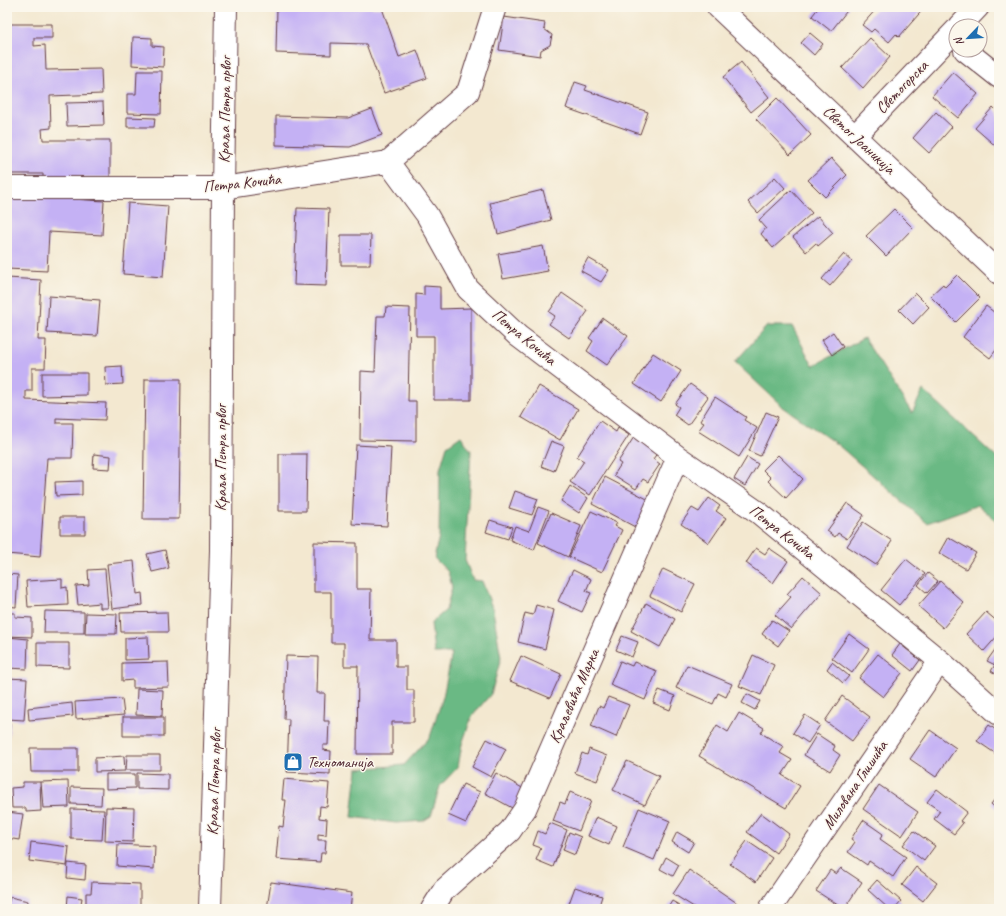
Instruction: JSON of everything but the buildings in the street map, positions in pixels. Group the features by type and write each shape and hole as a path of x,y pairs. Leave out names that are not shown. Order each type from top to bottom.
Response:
{"street":[{"name":"Краља Петра првог","path":"210,909 220,557 226,7"},
{"path":"388,162 468,92 495,7"},
{"name":"Светог Јоаникија","path":"718,7 999,273"},
{"name":"Светогорска","path":"970,18 978,7"},
{"name":"Светогорска","path":"855,136 948,46"},
{"path":"979,58 999,77"},
{"name":"Петра Кочића","path":"7,188 223,188 388,162 427,215 468,289 518,336 678,457 759,513 940,661 999,714"},
{"name":"Краљевића Марка","path":"432,909 444,890 510,831 525,809 678,457"},
{"name":"Милована Глишића","path":"770,909 940,661"}],"green space":[{"path":"767,326 792,326 813,366 864,338 912,413 923,390 999,460 999,523 978,505 927,523 838,445 783,407 735,362"},
{"path":"461,436 471,451 465,560 473,580 482,581 493,610 501,658 491,694 472,716 462,744 458,767 440,786 431,816 423,821 396,823 352,817 357,769 404,765 430,737 443,697 452,653 434,653 431,623 446,610 452,587 448,572 434,558 439,536 440,469 447,446"}],"place":[{"name":"Техноманија","path":"293,762"}]}
